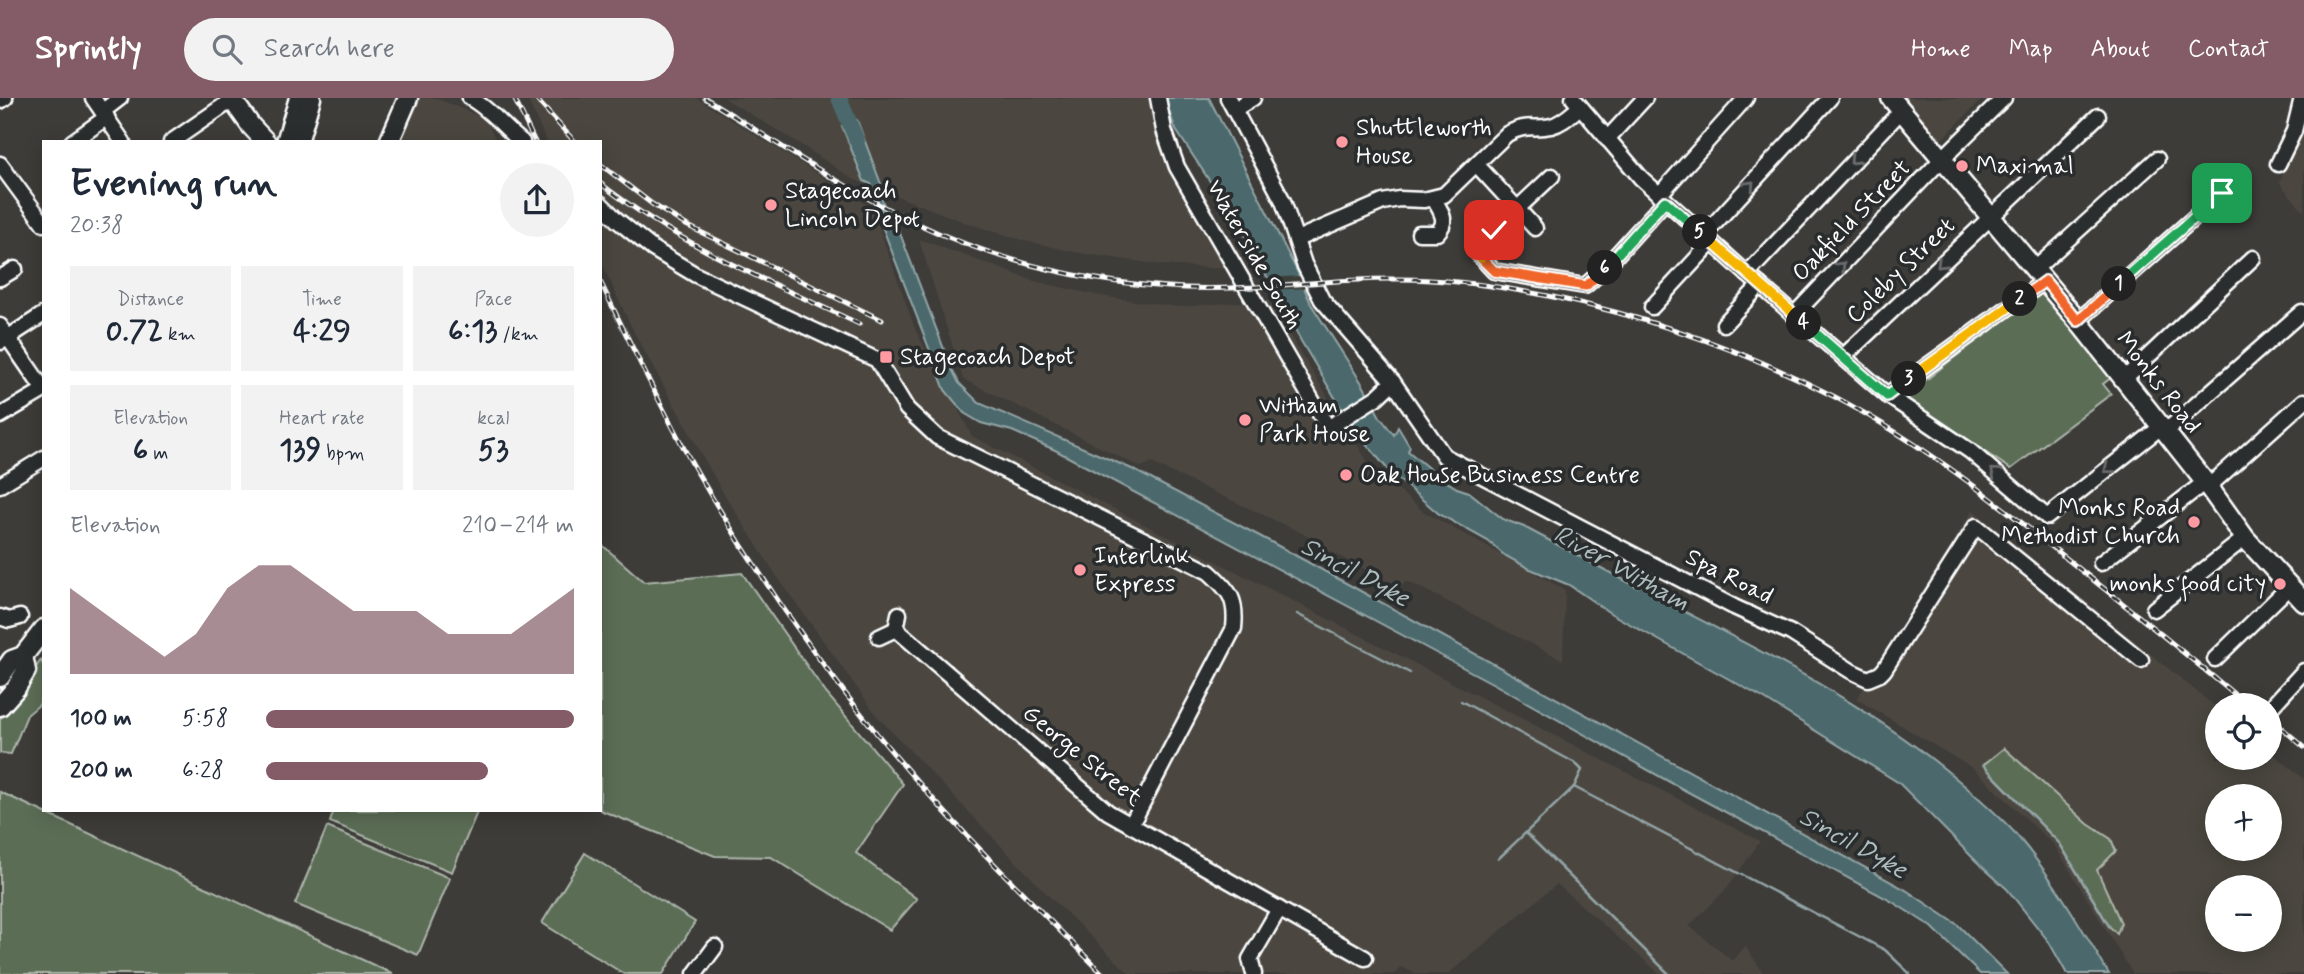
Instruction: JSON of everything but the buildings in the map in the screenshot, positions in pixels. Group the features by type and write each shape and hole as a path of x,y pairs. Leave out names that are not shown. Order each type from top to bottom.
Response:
{"main road":[{"path":"287,140 299,98"},
{"path":"299,140 311,98"},
{"path":"390,140 408,98"},
{"path":"232,99 261,137 275,133 292,121"},
{"name":"Monks Road","path":"1896,104 2078,321 2207,484 2245,538 2304,602"},
{"path":"0,689 42,632"},
{"path":"0,654 23,656"},
{"path":"0,677 12,660 23,656"},
{"path":"0,706 16,688 26,671 23,656"}],"street":[{"path":"0,101 5,98"},
{"path":"93,98 122,140"},
{"path":"74,140 120,98"},
{"path":"470,98 485,106 520,140"},
{"name":"Waterside South","path":"1158,98 1164,131 1177,167 1328,428 1377,397 1394,382"},
{"path":"1231,104 1253,98"},
{"path":"1606,139 1645,98"},
{"path":"1552,176 1481,243 1480,257 1494,271 1586,286 1602,271 1746,98"},
{"path":"1652,307 1830,98"},
{"name":"Oakfield Street","path":"1794,315 1942,159 2004,98"},
{"path":"2278,164 2294,131 2302,98"},
{"path":"174,140 232,99"},
{"path":"1297,239 1383,202 1434,199 1444,195 1507,134 1519,128 1548,127 1561,122 1576,103 1662,198 1747,274 1887,396 1970,451 2046,517 2163,429 2302,312"},
{"name":"Spa Road","path":"1231,104 1283,201 1308,272 1327,307 1394,382 1444,456 1734,607 1791,633 1868,679 1884,670 1976,526 2141,660"},
{"path":"1747,274 1896,104"},
{"name":"Coleby Street","path":"1843,357 2098,117"},
{"path":"1887,396 2040,275 2157,159"},
{"path":"0,164 42,222"},
{"path":"1477,165 1535,228"},
{"path":"2078,321 2222,193"},
{"path":"1419,233 1437,233 1444,226 1445,219 1434,199"},
{"path":"602,204 653,249 696,275 877,360 907,409 937,437 1209,572 1228,589 1236,610 1234,628 1131,825"},
{"path":"2124,379 2253,258"},
{"path":"0,278 15,269"},
{"path":"1724,324 1760,285"},
{"path":"42,315 3,336 42,387"},
{"path":"0,416 42,391"},
{"path":"2101,562 2207,484 2304,401"},
{"path":"0,485 42,459"},
{"path":"2154,609 2245,538"},
{"path":"2215,659 2289,587"},
{"path":"879,637 896,629 899,614"},
{"path":"0,617 9,620 20,617"},
{"name":"George Street","path":"896,629 1108,812 1365,958"},
{"path":"2282,695 2304,671"},
{"path":"1254,974 1250,959 1279,909"},
{"path":"695,974 715,947"}],"shaded area":[{"path":"422,98 436,98 485,119 495,138 397,140 412,106"},
{"path":"527,98 696,98 872,208 915,329 972,436 1760,841 1728,887 1689,926 1733,961 1745,946 1764,974 1660,974 1557,884 1448,974 1418,974 1400,967 1395,974 1130,974 1050,897 878,717 776,575 721,489 635,334 602,264 602,140 546,140"},
{"path":"724,98 1164,98 1181,153 1243,259 1227,269 1162,265 1080,253 1022,240 967,223 853,179"},
{"path":"1902,98 1983,98 1940,141"},
{"path":"2304,105 2304,212 2280,183"},
{"path":"919,239 1034,281 1100,296 1177,307 1268,300 1371,467 1424,512 1565,590 1563,660 1407,581 1399,587 1316,544 1313,538 1151,463 1140,467 963,379"},
{"path":"1973,510 2205,698 2205,770 2282,770 2282,761 2304,779 2304,974 2133,974 2055,846 1974,769 1857,699"}],"green space":[{"path":"2044,286 2116,374 2103,384 2111,394 2011,469 1901,397 1911,392"},
{"path":"602,545 644,582 742,573 826,693 903,784 856,853 917,899 890,930 771,857 715,856 602,811"},
{"path":"41,660 40,704 27,715 11,754 0,753 0,719"},
{"path":"2004,748 2088,824 2111,839 2116,851 2097,870 2121,923 2117,934 2109,926 2060,844 1983,765"},
{"path":"0,792 393,974 0,974"},
{"path":"333,812 477,812 452,872 330,822"},
{"path":"327,827 450,878 418,955 295,904"},
{"path":"585,853 695,922 663,974 624,974 542,923"}],"water":[{"path":"1164,98 1209,98 1298,273 1311,304 1363,385 1380,417 1394,435 1398,427 1410,447 1408,451 1439,477 1469,492 1503,519 1524,527 1637,587 1643,582 1652,595 1807,677 1845,699 1917,748 1952,775 2015,833 2053,884 2109,974 2067,974 2049,942 2007,889 1899,783 1763,698 1610,613 1569,585 1504,555 1488,541 1439,514 1389,471 1359,435 1340,406 1301,341 1244,233 1176,130"},
{"path":"857,120 884,192 881,196 888,219 898,228 950,365 959,383 979,403 1132,469 1271,542 1906,890 1958,925 2007,974 1980,974 1932,927 1891,901 1494,684 1055,450 1012,431 981,423 964,413 945,390 879,218 882,212 871,184 864,181 842,126"}],"pier":[{"path":"1302,276 1308,288 1270,290 1264,278"}],"waterway":[{"name":"Sincil Dyke","path":"839,98 857,141"},
{"path":"1297,614 1410,673"},
{"path":"1461,701 1575,763 1582,770 1574,787 1498,859"},
{"path":"1983,765 2060,844 2109,926"},
{"path":"1574,787 1885,950 1910,974"},
{"path":"1527,834 1669,974"}],"railway":[{"path":"514,98 534,140"},
{"path":"535,98 573,140"},
{"path":"705,98 832,178 912,221 977,248 1045,268 1115,282 1185,288 1237,288 1391,279 1472,283 1589,305 1662,326 1733,351 1835,397 1935,458 2027,527 2232,693"},
{"path":"602,166 652,204 686,225 882,320"},
{"path":"602,184 693,244 859,324"},
{"path":"602,285 693,465 780,604 878,735 931,797 1103,974"},
{"path":"2282,728 2304,747"}],"place":[{"name":"Shuttleworth House","path":"1342,142"},
{"name":"Maximal","path":"1962,166"},
{"name":"Stagecoach Lincoln Depot","path":"771,205"},
{"name":"Stagecoach Depot","path":"886,357"},
{"name":"Witham Park House","path":"1245,420"},
{"name":"Oak House Business Centre","path":"1346,475"},
{"name":"Monks Road Methodist Church","path":"2194,522"},
{"name":"Interlink Express","path":"1080,570"},
{"name":"monks food city","path":"2280,584"}],"route":[{"path":"1494,230 1481,243 1480,257 1494,271 1586,286 1665,201 1887,396 2045,281 2078,321 2222,193"}],"water label":[{"name":"River Witham","path":"1621,569"}]}
